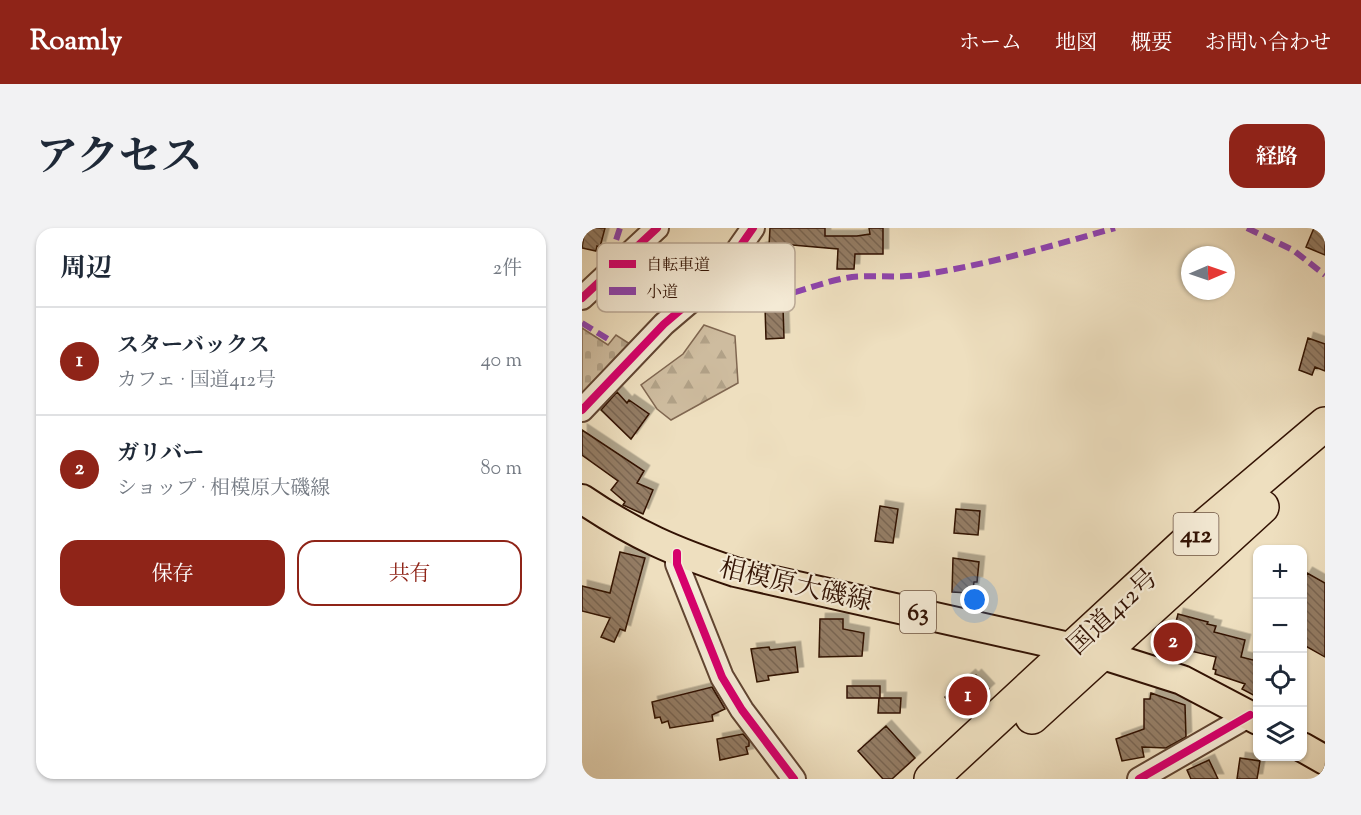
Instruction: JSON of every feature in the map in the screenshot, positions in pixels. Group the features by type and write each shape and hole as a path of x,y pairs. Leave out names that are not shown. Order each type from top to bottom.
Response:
{"highway":[{"name":"国道412号","path":"965,779 1201,529 1325,423"},
{"name":"国道412号","path":"931,779 1325,453"}],"main road":[{"name":"相模原大磯線","path":"582,499 624,527 677,553 735,572 1085,651 1182,680 1253,716"}],"street":[{"path":"641,243 657,228"},
{"path":"742,243 753,228"},
{"path":"582,298 597,284"},
{"path":"582,410 678,312"},
{"path":"677,553 677,564 722,677 742,710 794,779"},
{"path":"1139,779 1253,718"}],"green space":[{"path":"704,325 735,336 738,383 671,420 657,409 641,385 683,354"},
{"path":"582,328 608,345 616,335 633,346 582,399"}],"building":[{"path":"585,228 605,228 601,243 597,243 596,251 582,248"},
{"path":"770,228 825,228 825,236 857,236 870,234 869,228 883,228 883,254 855,254 854,269 837,269 838,249 795,245 795,243 769,243"},
{"path":"1314,228 1325,228 1325,255 1306,247"},
{"path":"765,312 783,312 784,338 766,339"},
{"path":"1308,338 1325,344 1325,371 1315,367 1312,375 1299,370"},
{"path":"617,392 627,403 629,400 649,414 631,439 601,410"},
{"path":"582,430 644,471 637,483 653,490 643,514 623,505 625,502 611,490 618,481 582,455"},
{"path":"880,506 898,509 893,543 875,541"},
{"path":"956,509 980,511 978,535 954,533"},
{"path":"620,552 645,558 625,631 620,629 614,642 601,637 610,618 582,611 582,586 610,593"},
{"path":"953,558 979,562 977,582 974,582 973,589 970,588 969,593 952,592"},
{"path":"1307,573 1325,583 1325,657 1307,647"},
{"path":"1178,614 1216,626 1214,632 1245,640 1241,657 1253,660 1253,695 1242,689 1245,684 1215,674 1216,670 1213,669 1216,657 1170,646"},
{"path":"820,619 843,619 843,629 864,633 862,656 819,657"},
{"path":"769,647 770,650 795,647 798,672 768,676 769,680 757,682 751,649"},
{"path":"970,675 973,678 976,675 989,689 963,712 959,707 956,710 945,697"},
{"path":"847,686 880,686 880,698 847,698"},
{"path":"712,687 725,709 712,715 713,721 670,728 668,721 662,723 660,717 655,718 652,702"},
{"path":"1151,693 1185,705 1186,737 1166,748 1142,747 1144,757 1122,761 1116,739 1144,729 1144,699 1150,699"},
{"path":"879,698 901,698 900,713 878,713"},
{"path":"886,726 915,758 892,779 883,779 858,751"},
{"path":"743,734 749,741 749,746 746,747 748,754 720,760 717,739"},
{"path":"1240,758 1260,761 1257,779 1237,779"},
{"path":"1209,760 1218,779 1191,779 1187,770"}],"marked path":[{"path":"615,243 620,228"},
{"path":"795,292 852,277 912,276 970,266 1115,228"},
{"path":"1247,228 1293,250 1325,275"},
{"path":"582,323 608,339"}],"cycle path":[{"path":"641,243 657,228"},
{"path":"742,243 753,228"},
{"path":"582,298 597,284"},
{"path":"582,410 678,312"},
{"path":"677,553 677,564 722,677 742,710 794,779"},
{"path":"1139,779 1250,715"}],"place":[{"name":"ガリバー","path":"1173,642"},
{"name":"スターバックス","path":"968,696"}]}
